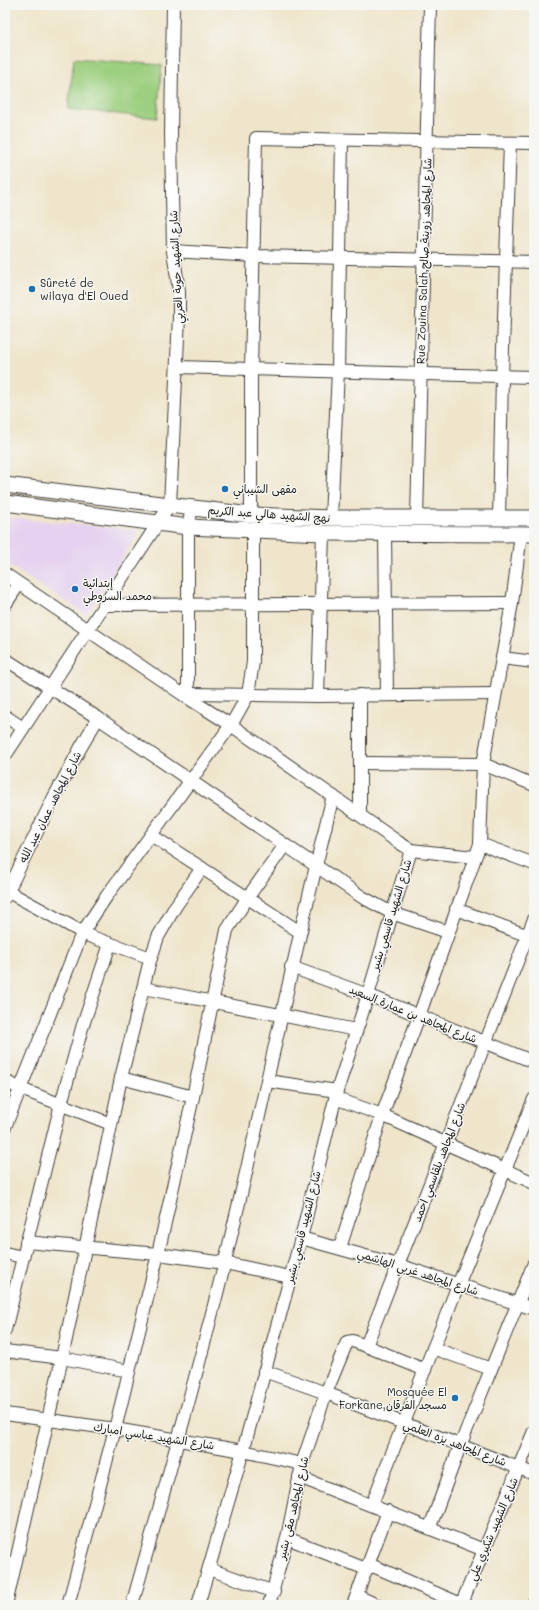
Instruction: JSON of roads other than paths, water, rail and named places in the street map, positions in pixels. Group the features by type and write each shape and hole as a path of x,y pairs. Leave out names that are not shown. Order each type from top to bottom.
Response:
{"main road":[{"name":"نهج الشهيد هالي عبد الكريم","path":"5,485 251,515 409,523 534,518"},
{"path":"5,503 188,527 323,533 386,533 409,523 528,534"}],"street":[{"name":"شارع الشهيد حوبة العربي","path":"170,505 179,298 173,251 171,132 173,5"},
{"name":"Rue Zouina Salah,شارع المجاهد زوينة صالح","path":"409,523 420,374 428,140 430,5"},
{"path":"251,515 251,370 256,138 534,143"},
{"path":"331,518 338,371 342,140"},
{"path":"499,519 510,143"},
{"path":"173,251 254,256 534,262"},
{"path":"177,367 534,377"},
{"path":"5,756 170,505"},
{"path":"188,696 188,527 192,508"},
{"path":"5,1128 82,933 106,897 231,725 248,695 253,662 253,530"},
{"path":"318,696 323,533"},
{"path":"386,533 388,695"},
{"path":"340,1248 382,1115 419,1016 474,857 480,844 483,764 512,603 528,534"},
{"path":"5,574 231,725 411,850 474,857"},
{"path":"5,605 19,584"},
{"path":"105,605 512,603"},
{"path":"502,658 534,662"},
{"path":"5,659 98,718 362,897 392,913 448,932"},
{"path":"188,696 495,694"},
{"path":"360,695 360,815"},
{"path":"5,716 23,728"},
{"name":"شارع المجاهد عمان عبد الله","path":"6,893 54,797 98,718"},
{"path":"360,763 483,764 534,785"},
{"path":"132,1605 225,1263 300,932 333,796"},
{"path":"151,835 300,932"},
{"path":"480,844 534,864"},
{"path":"68,1605 130,1371 158,1254 193,1096 227,930 248,897 285,846"},
{"name":"شارع الشهيد قاسمي بشير","path":"198,1605 243,1451 301,1238 336,1095 368,995 411,850"},
{"path":"6,1605 62,1358 121,1078 143,988 158,937 175,907 202,868"},
{"path":"6,893 82,933 151,958"},
{"path":"456,909 531,937"},
{"name":"شارع المجاهد بلقاسمي احمد","path":"366,1346 485,1042 531,937 534,919"},
{"path":"5,1330 61,1104 82,1028 110,944"},
{"name":"شارع المجاهد بن عمارة السعيد","path":"292,967 368,995 534,1062"},
{"path":"143,988 356,1030"},
{"path":"121,1078 193,1096"},
{"path":"5,1081 21,1089 111,1124"},
{"path":"267,1081 336,1095 534,1182"},
{"path":"372,1504 405,1424 458,1285 534,1099"},
{"name":"شارع المجاهد غربي الهاشمي","path":"301,1238 398,1265 534,1309"},
{"path":"26,1242 158,1254 225,1263 290,1277"},
{"path":"5,1253 22,1257"},
{"path":"430,1527 460,1446 534,1263"},
{"name":"شارع المجاهد مقى بشير","path":"270,1605 287,1538 298,1477 326,1393 347,1342 353,1341 366,1346"},
{"path":"366,1346 425,1370"},
{"path":"433,1348 492,1369"},
{"path":"5,1351 62,1358 130,1371"},
{"name":"شارع المجاهد يزه العلمي","path":"264,1371 326,1393 534,1474"},
{"name":"شارع الشهيد عباسي امبارك","path":"5,1414 115,1429 243,1451 302,1464"},
{"name":"شارع الشهيد شكيري علي","path":"461,1605 534,1431"},
{"path":"298,1477 372,1504 484,1550"},
{"path":"377,1605 355,1600 388,1511"},
{"path":"287,1538 366,1569 373,1566 461,1605"},
{"path":"209,1569 274,1592"}],"place":[{"name":"Sûreté de wilaya d'El Oued","path":"32,289"},
{"name":"مقهى الشيباني","path":"225,489"},
{"name":"إبتدائية محمد السروطي","path":"75,589"},
{"name":"Mosquée El Forkane,مسجد الفرقان","path":"455,1398"}]}
